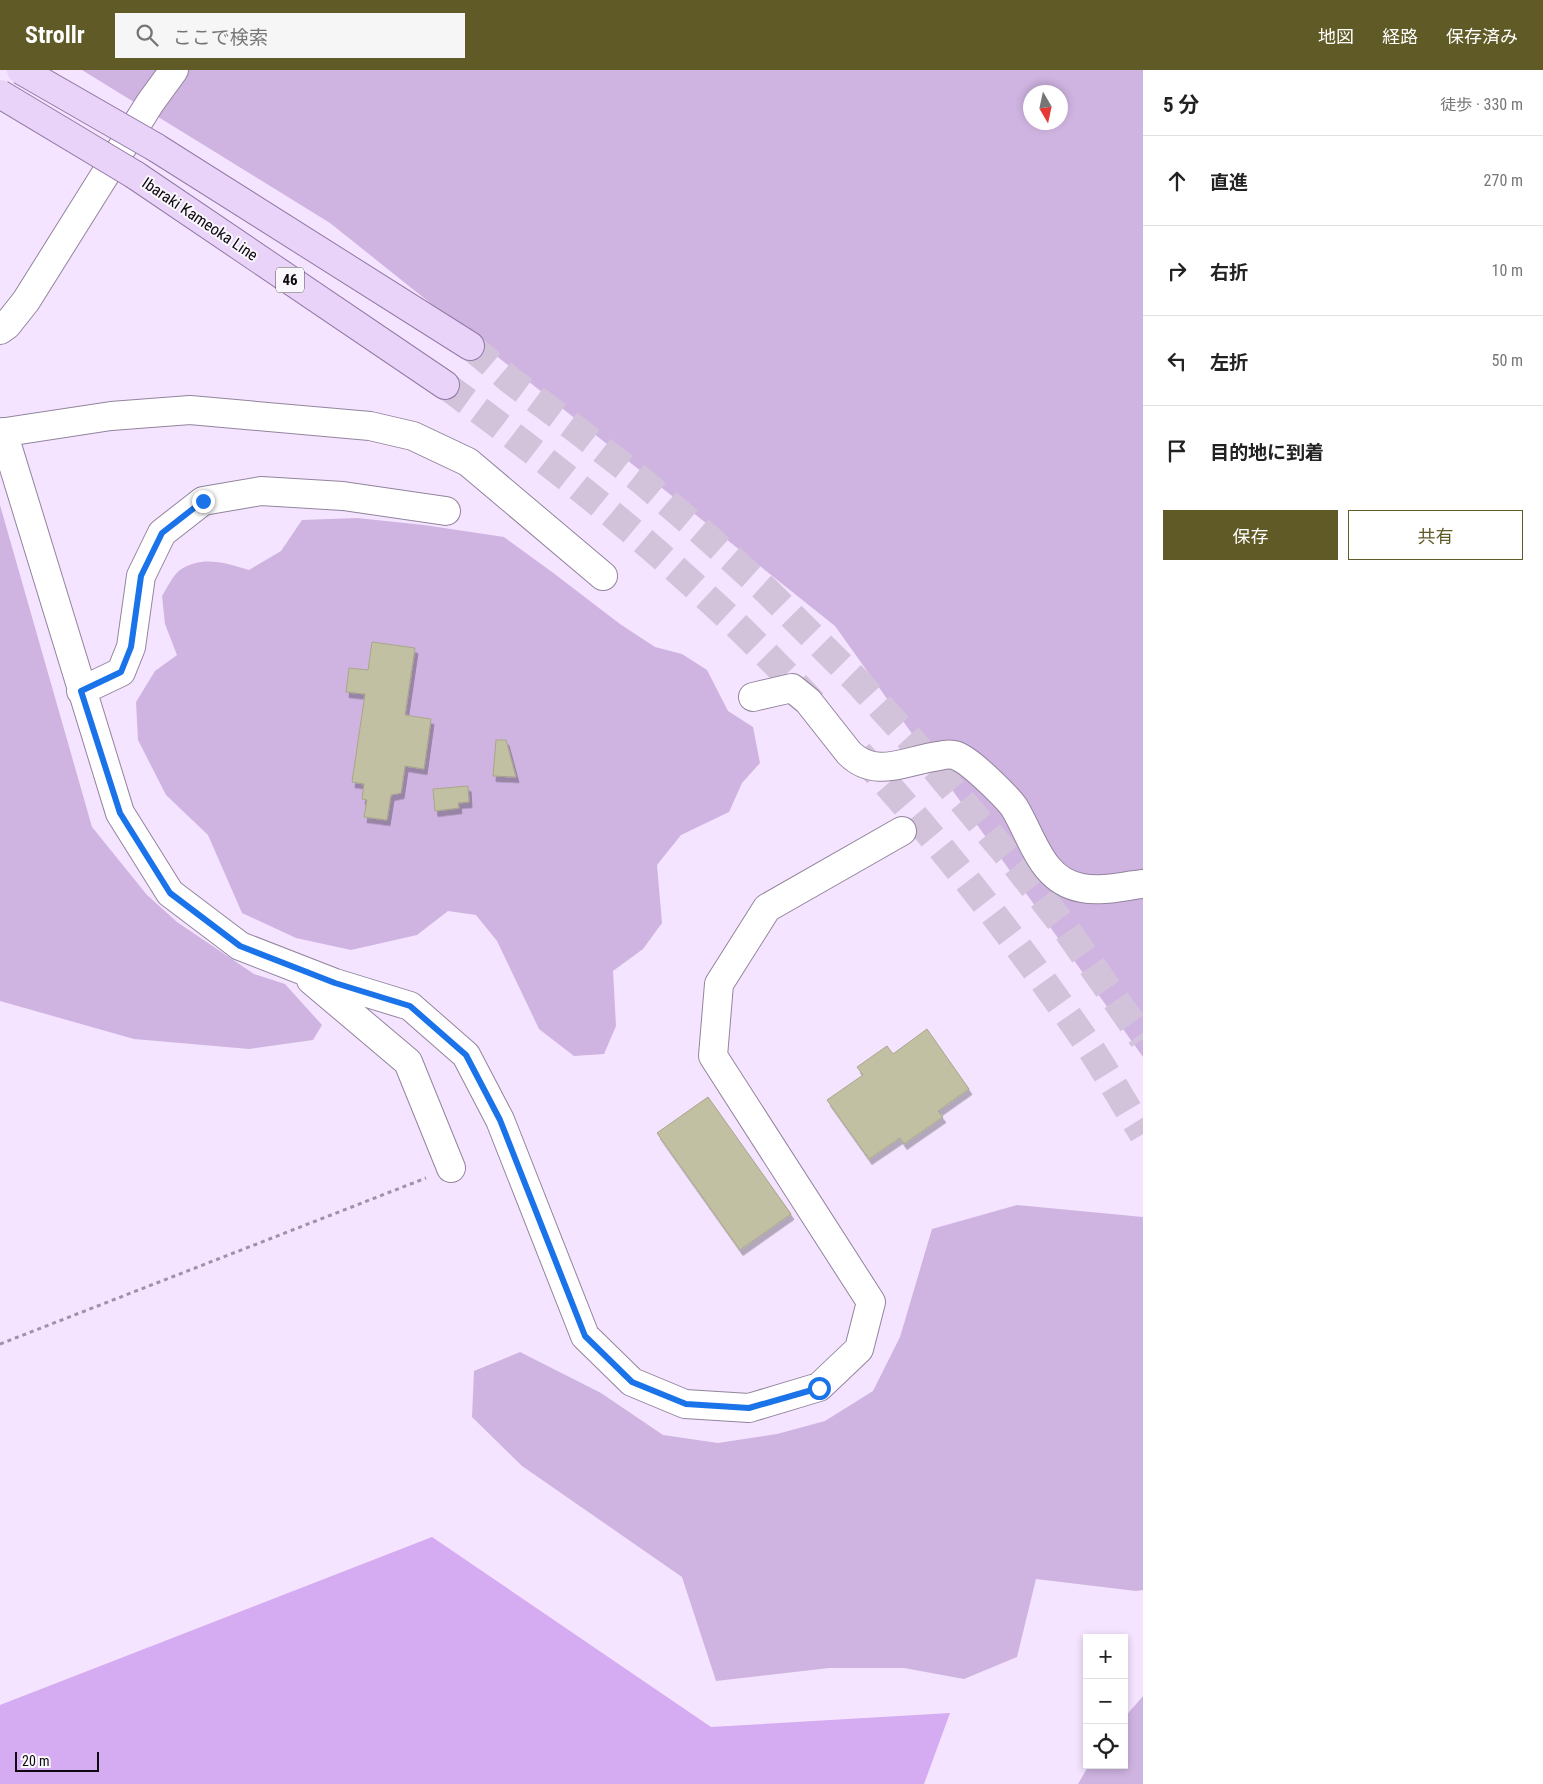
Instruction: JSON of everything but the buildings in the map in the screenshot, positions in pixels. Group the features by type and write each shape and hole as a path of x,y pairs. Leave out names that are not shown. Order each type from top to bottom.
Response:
{"main road":[{"name":"46","path":"21,70 155,147 470,346"},
{"name":"Ibaraki Kameoka Line","path":"0,94 135,175 445,385"}],"street":[{"path":"0,330 7,325 26,301 150,103 174,70"},
{"path":"603,576 468,462 413,436 370,426 190,410 111,416 2,433 120,813 170,893 240,946 335,983 410,1006 466,1055 500,1120 585,1336 632,1382 686,1404 749,1408 819,1388 859,1349 870,1302 713,1056 719,984 766,908 902,831"},
{"path":"81,691 121,672 131,647 141,576 162,533 203,501 261,491 344,496 446,510"},
{"path":"753,697 792,688 808,702 849,753 869,767 887,767 949,754 962,758 1005,796 1014,807 1044,864 1056,878 1080,888 1093,890 1143,884"},
{"path":"297,968 408,1062 451,1168"}],"path":[{"path":"0,1344 451,1168"}],"shaded area":[{"path":"82,70 1143,70 1143,1057 835,626 330,223"},
{"path":"0,505 92,827 147,895 177,922 254,974 285,984 322,1025 313,1040 249,1049 134,1039 0,1001"},
{"path":"357,518 424,525 504,537 620,624 655,647 682,654 707,670 728,711 753,727 760,763 742,783 729,812 681,835 657,865 662,923 643,949 613,971 616,1026 604,1054 574,1056 539,1029 497,941 476,915 448,911 417,935 351,950 296,938 242,913 208,835 166,795 138,740 136,702 155,671 177,655 165,624 162,596 177,572 188,565 205,562 223,563 249,570 281,551 302,520"},
{"path":"1017,1205 1143,1217 1143,1590 1136,1591 1036,1579 1017,1657 964,1679 904,1668 829,1668 716,1681 682,1577 522,1466 472,1417 474,1371 520,1352 601,1393 663,1435 718,1443 777,1434 825,1421 873,1391 900,1337 932,1229"},
{"path":"432,1537 711,1727 950,1713 924,1784 0,1784 0,1705"},
{"path":"1143,1696 1143,1784 1078,1784 1087,1769 1128,1769 1128,1713"}],"tunnel":[{"path":"470,346 510,380 642,481 705,535 767,591 855,679 911,740 1019,869 1066,929 1143,1039"},
{"path":"445,385 542,458 636,535 727,616 813,703"},
{"path":"859,753 950,859 1007,932 1089,1046 1143,1134"}],"route":[{"path":"203,501 162,533 141,576 131,647 121,672 81,691 120,813 170,893 240,946 335,983 410,1006 466,1055 500,1120 585,1336 632,1382 686,1404 749,1408 819,1388"}]}
